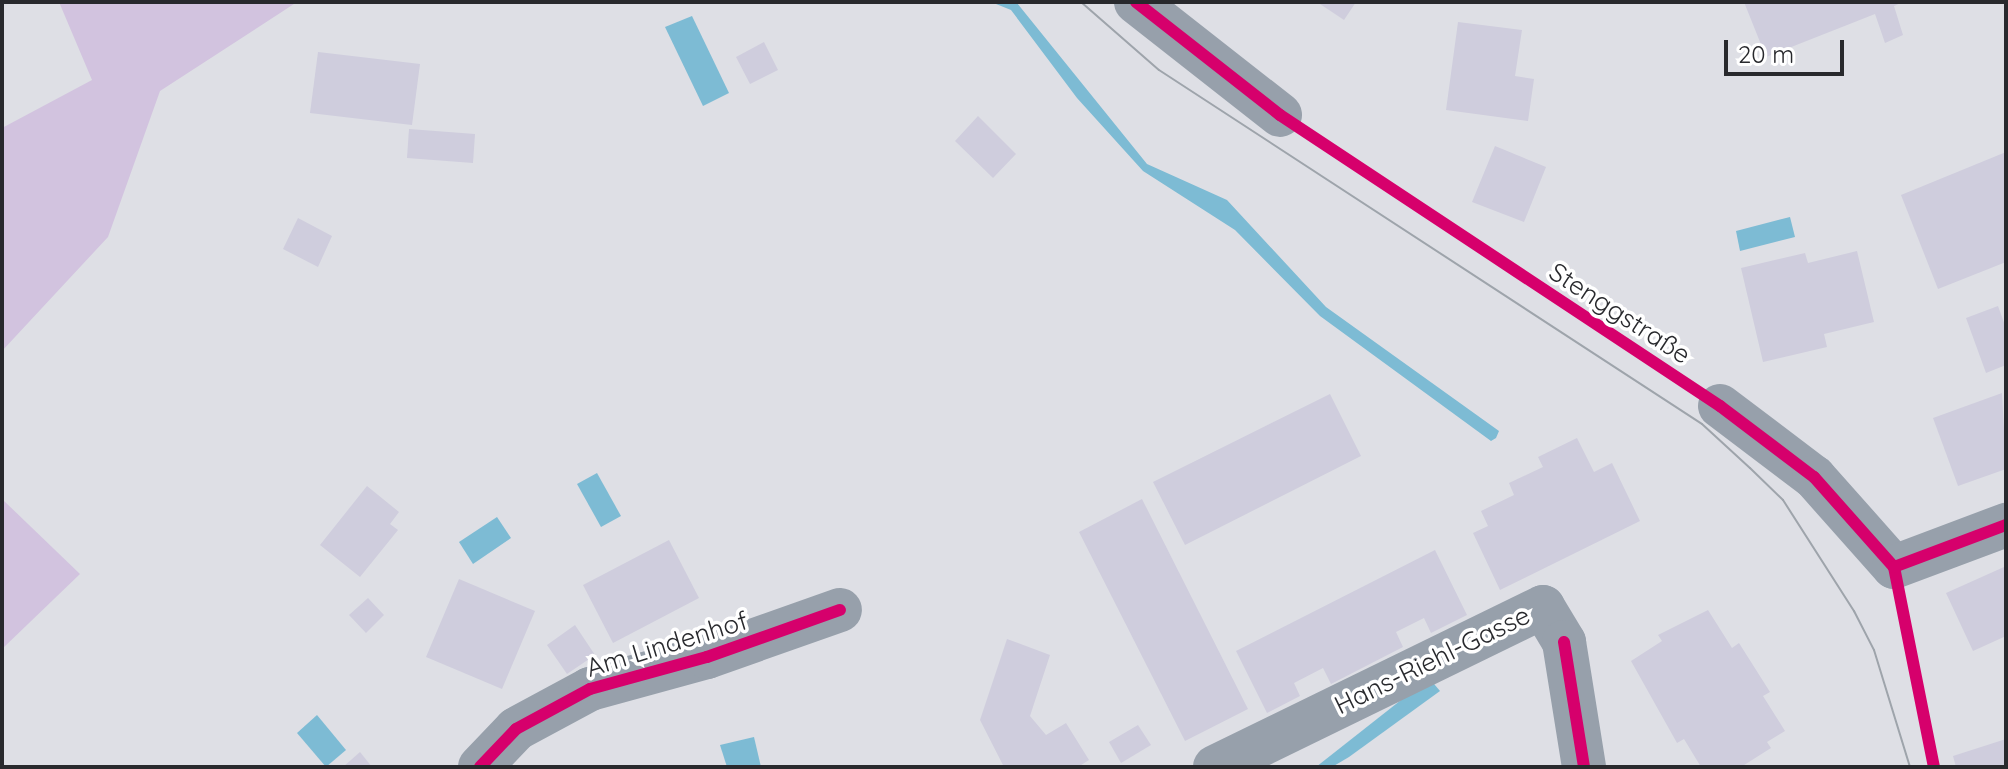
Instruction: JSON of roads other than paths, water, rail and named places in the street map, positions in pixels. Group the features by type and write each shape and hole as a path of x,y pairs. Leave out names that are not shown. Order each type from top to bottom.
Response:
{"street":[{"path":"1136,2 1280,115"},
{"path":"1720,406 1814,477 1894,567 2006,525"},
{"name":"Hans-Riehl-Gasse","path":"1215,767 1543,607 1564,642 1584,767"},
{"name":"Am Lindenhof","path":"480,767 516,729 590,689 707,657 840,610"}],"water":[{"path":"991,2 1017,3 1147,164 1227,200 1326,307 1499,431 1496,438 1491,441 1320,316 1235,230 1143,171 1077,98 1011,10"},
{"path":"692,16 729,93 703,106 665,27"},
{"path":"1790,217 1795,237 1740,251 1736,231"},
{"path":"597,473 621,516 601,527 577,484"},
{"path":"497,517 511,538 473,564 459,542"},
{"path":"1429,678 1440,691 1349,757 1332,767 1316,767"},
{"path":"317,715 346,750 326,767 297,733"},
{"path":"754,737 761,767 727,767 720,745"}],"tram line":[{"path":"1081,2 1159,70 1702,424 1750,468 1783,500 1854,611 1874,650 1910,767"}]}
